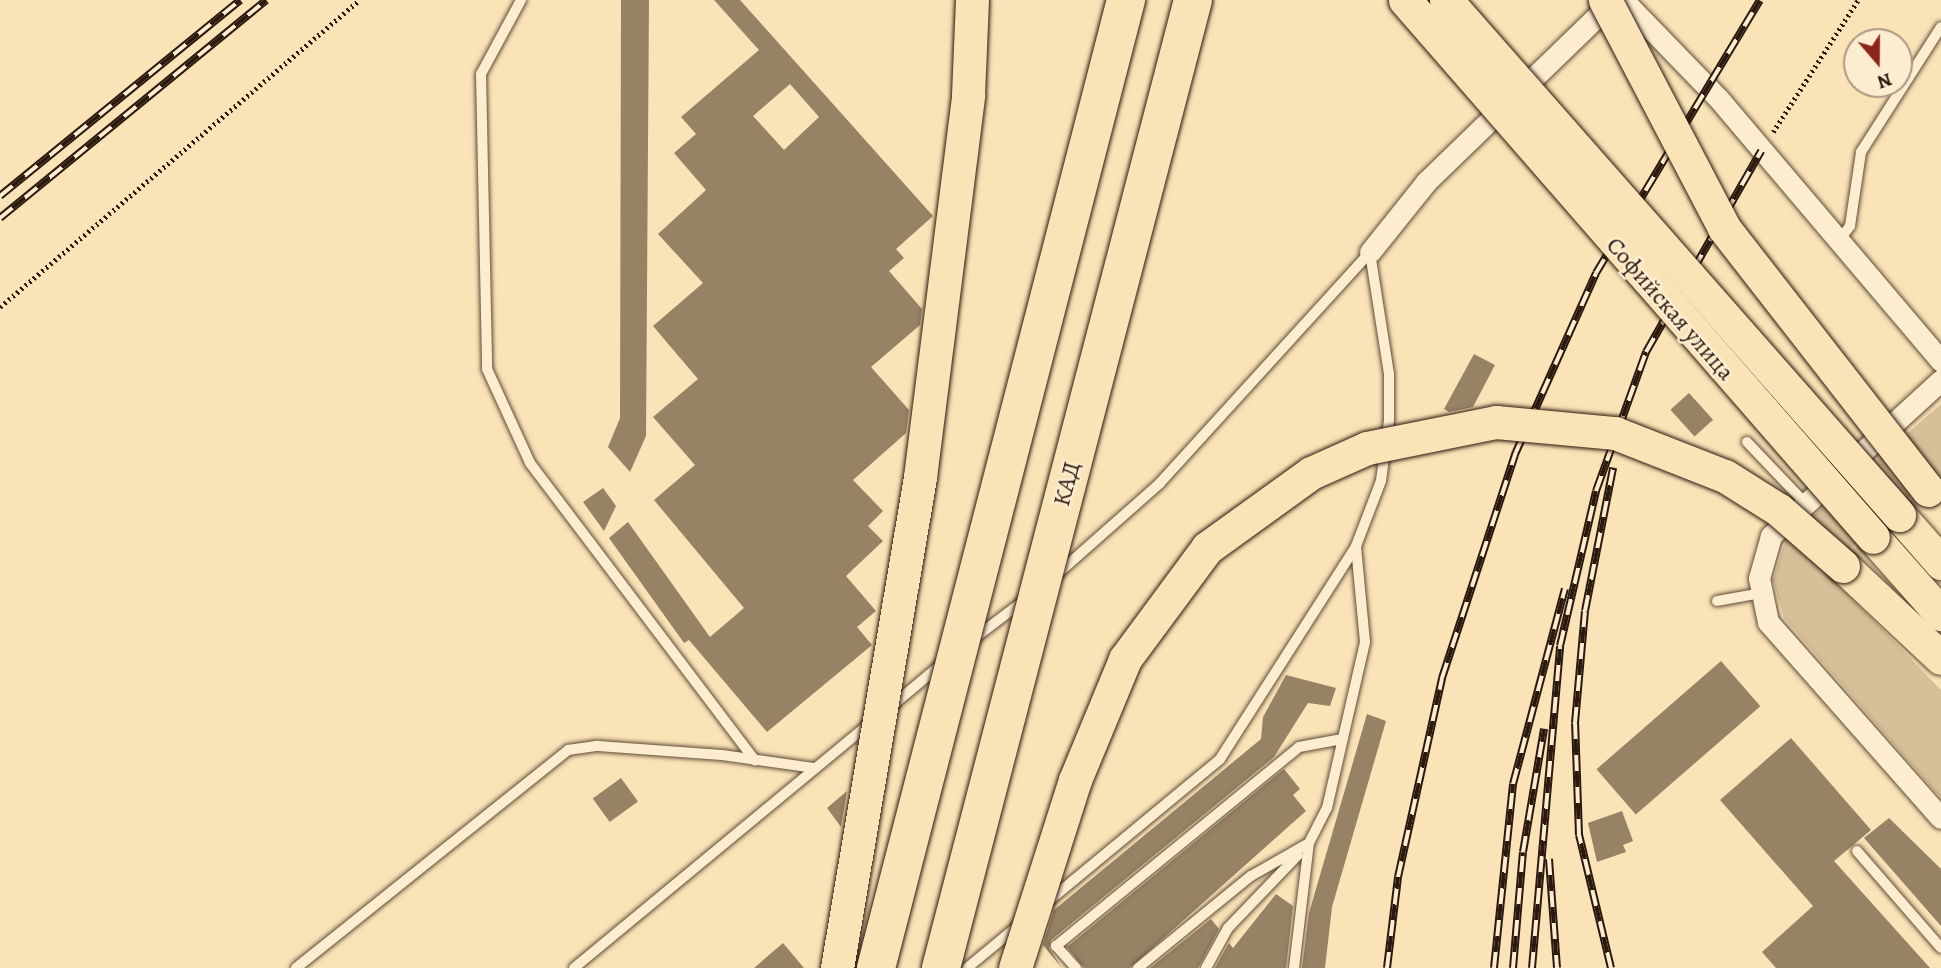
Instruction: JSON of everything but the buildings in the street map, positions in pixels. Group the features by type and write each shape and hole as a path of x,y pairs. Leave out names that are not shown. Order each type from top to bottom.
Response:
{"highway":[{"path":"876,968 1126,0"},
{"name":"КАД","path":"941,968 1193,0"}],"main road":[{"path":"837,968 920,477 968,95 972,0"},
{"name":"Софийская улица","path":"1405,0 1941,614"},
{"name":"Софийская улица","path":"1446,0 1941,563"},
{"path":"1605,0 1724,228 1935,498"},
{"path":"1015,968 1075,780 1125,659 1207,548 1311,473 1367,448 1496,422 1615,433 1724,476 1779,510 1843,566 1941,659"}],"street":[{"path":"1370,252 1426,182 1615,0"},
{"path":"1623,0 1761,151 1836,244 1941,361"},
{"path":"1941,380 1771,536 1760,561 1761,593 1768,622 1941,818"}],"lane":[{"path":"521,0 481,74 487,369 530,463 755,760"},
{"path":"1836,244 1850,226 1861,152 1941,27"},
{"path":"967,968 1220,760 1356,546 1381,481 1389,420 1389,374 1370,252"},
{"path":"574,968 815,768 1095,546 1370,252"},
{"path":"1747,442 1806,504"},
{"path":"1206,968 1228,929 1309,843 1327,808 1366,642 1356,546"},
{"path":"1717,601 1761,593"},
{"path":"1076,968 1056,946 1299,747 1342,740"},
{"path":"296,968 568,750 598,746 815,768"},
{"path":"1138,968 1251,876 1309,843"},
{"path":"1294,968 1309,843"},
{"path":"1857,851 1941,948"}],"path":[{"path":"0,307 359,0"},
{"path":"1761,151 1858,0"}],"shaded area":[{"path":"1941,404 1941,477 1937,473 1825,570 1941,690 1941,798 1784,618 1773,580 1786,540"}],"railway":[{"path":"0,196 240,0"},
{"path":"0,218 266,0"},
{"path":"1387,968 1398,877 1442,678 1516,452 1596,273 1760,0"},
{"path":"1532,968 1560,646 1596,491 1646,352 1761,151"},
{"path":"1611,968 1579,835 1575,723 1585,611 1613,468"},
{"path":"1494,968 1513,784 1565,589"},
{"path":"1513,968 1523,852 1544,729"},
{"path":"1549,859 1557,968"}]}
